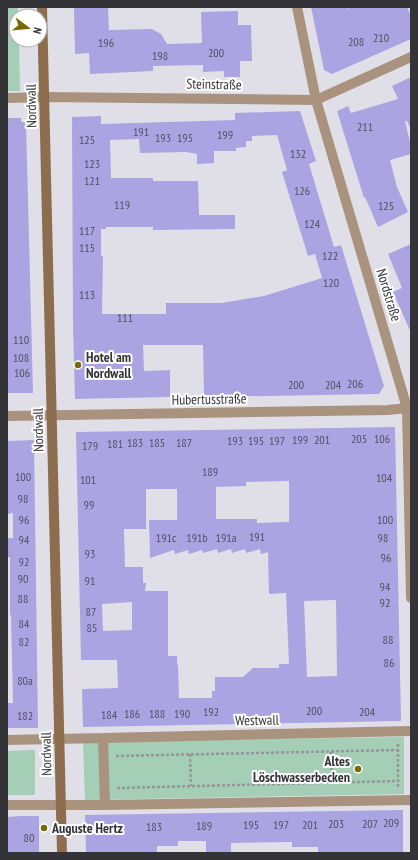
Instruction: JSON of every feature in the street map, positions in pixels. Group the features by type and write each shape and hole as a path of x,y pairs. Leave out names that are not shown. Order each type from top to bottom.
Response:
{"street":[{"name":"Nordwall","path":"42,7 62,853"},
{"name":"Nordstraße","path":"296,7 316,100 409,407 411,598"},
{"name":"Steinstraße","path":"7,98 45,97 316,100 411,57"},
{"name":"Hubertusstraße","path":"7,416 380,410 409,407"},
{"name":"Westwall","path":"7,740 411,731"},
{"path":"103,738 105,805"},
{"path":"7,805 105,805 411,800"}],"path":[{"path":"398,732 398,800"},
{"path":"104,756 398,750"},
{"path":"331,752 332,783"},
{"path":"190,754 191,786"},
{"path":"104,788 398,781"}],"green space":[{"path":"7,7 18,7 8,8 8,48 19,48 20,91 7,91"},
{"path":"404,737 404,794 85,800 83,742"},
{"path":"35,750 35,795 7,795 7,751"}],"building":[{"path":"74,7 108,7 109,30 152,29 161,34 167,44 202,43 201,12 238,11 238,25 251,25 252,61 240,61 240,77 224,77 224,71 203,72 203,65 153,66 153,71 90,74 89,53 75,54"},
{"path":"311,7 348,7 348,9 352,7 407,7 411,16 411,39 332,74 324,70"},
{"path":"411,77 411,130 407,121 405,121 411,146 411,154 390,160 397,187 408,212 378,227 365,197 364,198 337,111 348,106 351,113 398,99 392,86"},
{"path":"300,111 316,161 309,164 334,247 341,245 384,386 379,394 204,397 203,345 143,345 144,371 170,370 170,397 75,399 73,325 72,117 101,116 101,124 235,120 235,113","holes":["277,135 287,170 282,172 308,256 315,254 322,278 264,296 221,303 166,303 166,314 102,314 103,256 101,256 101,229 106,229 106,227 153,227 153,230 235,229 235,215 199,215 198,181 153,181 153,178 111,178 110,140 139,139 140,153 186,152 197,154 197,164 214,163 214,151 236,151 236,148 246,147 246,141 252,141 252,136"]},
{"path":"7,118 21,118 21,122 26,122 33,393 7,393"},
{"path":"411,244 411,333 393,292 402,288 388,254"},
{"path":"395,427 401,721 83,727 82,689 118,688 117,660 81,660 76,432","holes":["289,481 289,522 257,523 257,519 216,519 216,487 246,486 246,482","146,489 177,489 177,520 149,520 150,558 174,550 175,554 188,550 189,554 202,550 203,553 217,549 218,553 231,549 232,553 245,549 246,553 260,549 261,554 268,552 269,594 286,593 289,664 279,664 279,668 253,668 243,677 215,677 215,691 212,691 212,698 179,698 177,656 168,656 168,591 145,591 146,583 143,583 143,567 125,567 124,529 146,529","336,600 337,676 307,677 304,601","132,602 132,630 103,631 102,604"]},
{"path":"34,440 38,728 7,728 7,703 13,703 10,557 7,557 7,538 13,538 13,513 7,514 7,441"},
{"path":"403,810 403,853 318,853 318,847 292,847 292,842 231,843 231,853 206,853 206,841 178,841 178,846 157,846 157,853 86,853 85,815"},
{"path":"39,816 39,853 7,853 7,817"}],"place":[{"name":"Hotel am Nordwall","path":"78,365"},
{"name":"Altes Löschwasserbecken","path":"358,769"},
{"name":"Auguste Hertz","path":"44,828"}]}
